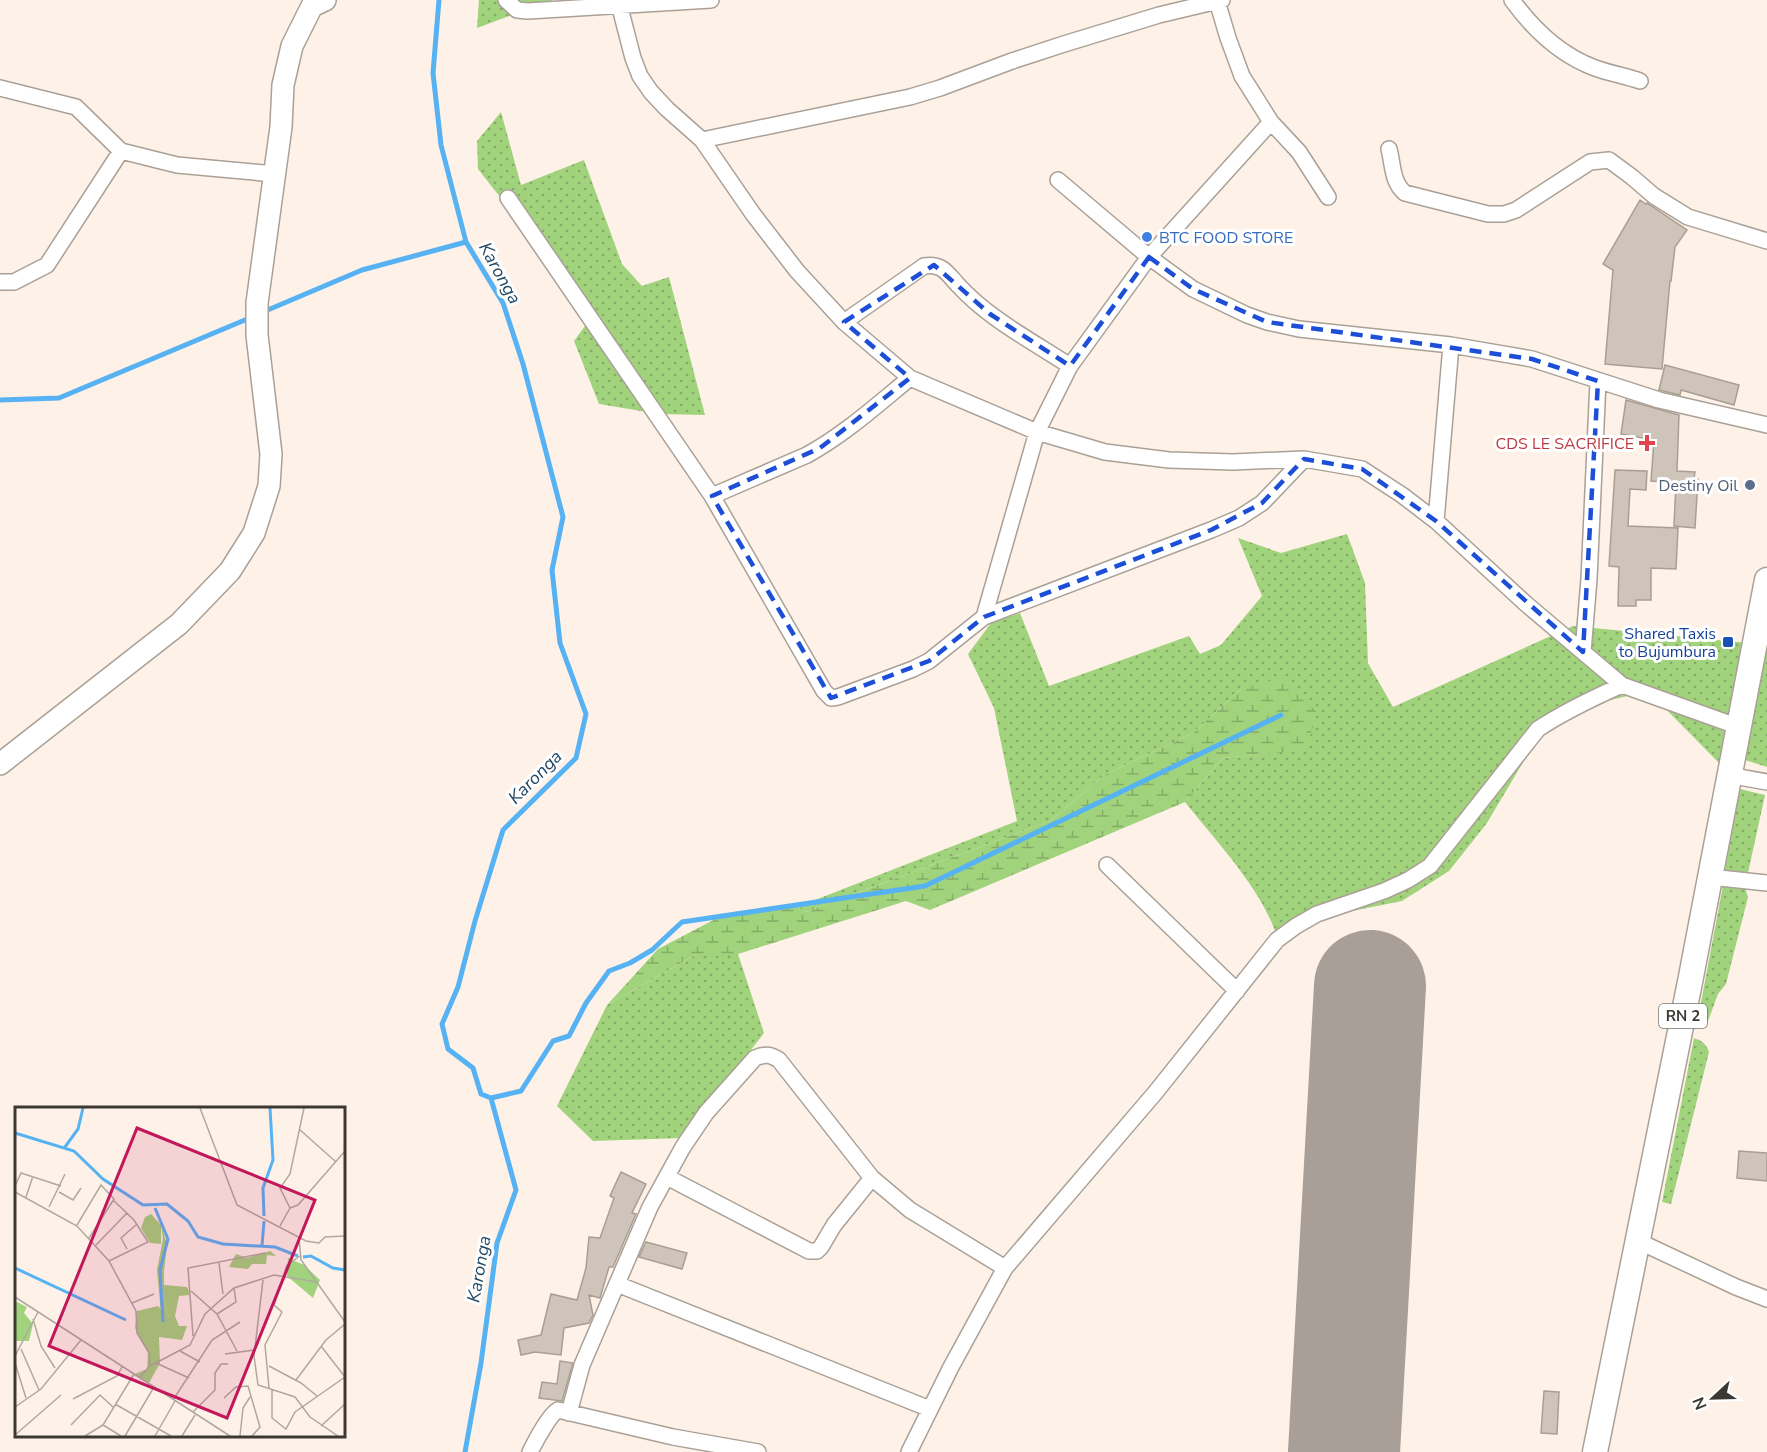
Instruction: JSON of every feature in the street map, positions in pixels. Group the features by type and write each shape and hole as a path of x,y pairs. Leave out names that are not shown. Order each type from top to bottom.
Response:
{"main road":[{"name":"RN 2","path":"1594,1452 1766,593"}],"street":[{"path":"506,0 517,10 528,12 618,3 711,0"},
{"path":"1512,0 1531,25 1562,52 1595,68 1640,81"},
{"path":"702,140 910,97 1064,44 1158,7 1219,1 1228,38 1242,76 1270,122 1299,152 1328,197"},
{"path":"0,764 179,624 230,571 254,533 268,486 271,454 257,335 257,303 281,127 283,85 292,46 316,2"},
{"path":"618,3 633,58 640,76 651,92 702,140 774,243 797,271 844,322 910,378 1037,432 1105,452 1169,460 1233,462 1304,459 1362,469 1437,521 1525,603 1622,685 1739,727"},
{"path":"0,88 76,107 121,151 177,165 274,174"},
{"path":"984,617 1037,432 1070,366 1149,257 1270,122"},
{"path":"1389,149 1395,180 1398,188 1405,194 1488,214 1504,214 1516,210 1590,162 1609,160 1654,196 1688,217 1767,242"},
{"path":"0,282 14,282 47,265 121,151"},
{"path":"1058,180 1149,257 1193,289 1246,315 1267,322 1309,330 1451,345 1532,359 1659,400 1767,425"},
{"path":"508,198 712,496 824,691 831,698 913,669 929,661 984,617 1239,518 1262,502 1304,459"},
{"path":"844,322 924,266 934,265 946,272 973,301 990,314 1070,366"},
{"path":"1437,521 1451,345"},
{"path":"712,496 820,448 910,378"},
{"path":"1583,652 1589,579 1598,381"},
{"path":"909,1452 951,1367 1005,1268 1155,1094 1277,940 1317,914 1384,891 1430,866 1538,729 1558,716 1622,685"},
{"path":"1728,775 1767,782"},
{"path":"1107,865 1237,991"},
{"path":"1710,877 1767,883"},
{"path":"569,1413 582,1365 650,1207 683,1147 706,1113 755,1058 763,1054 778,1060 872,1178 910,1210 1005,1268"},
{"path":"667,1178 813,1252 821,1247 834,1225 872,1178"},
{"path":"1638,1241 1767,1299"},
{"path":"618,1284 930,1409"},
{"path":"530,1452 558,1410 673,1437 758,1452"}],"highlighted area":[{"path":"1149,257 1193,289 1267,322 1532,359 1598,381 1583,652 1436,521 1362,469 1304,459 1262,503 1211,530 984,617 929,661 831,698 712,496 820,448 910,378 844,322 934,265 990,314 1070,366"}],"green space":[{"path":"479,0 553,0 477,28"},
{"path":"501,112 521,185 584,160 622,264 642,286 669,277 705,415 659,414 599,404 574,341 593,315 478,169 477,141"},
{"path":"1347,534 1365,583 1368,663 1393,707 1573,626 1748,643 1722,766 1653,696 1636,694 1581,707 1541,732 1487,823 1449,871 1402,901 1337,914 1304,928 1280,948 1274,929 1254,890 1185,802 1223,758 1306,749 1241,689 1193,733 1104,775 1052,820 806,912 797,907 1017,821 994,708 968,654 991,623 1020,613 1049,686 1189,636 1200,654 1221,645 1262,596 1238,538 1281,553"},
{"path":"1767,639 1767,767 1745,760"},
{"path":"1280,678 1317,712 1306,750 1223,758 1185,802 930,910 906,901 738,954 697,954 607,1005 658,949 725,914 797,907 806,912 1052,820 1104,775 1193,733 1241,689"},
{"path":"1740,789 1765,795 1748,873 1725,870"},
{"path":"1723,885 1745,888 1748,897 1726,984 1718,994 1708,1021 1697,1024"},
{"path":"697,954 738,954 764,1033 683,1138 593,1141 557,1106 607,1005"},
{"path":"1694,1038 1704,1043 1709,1052 1671,1204 1662,1202"}],"building":[{"path":"1640,200 1687,230 1675,247 1662,369 1605,364 1613,270 1603,264"},
{"path":"1665,365 1739,385 1734,405 1681,390 1680,395 1659,390"},
{"path":"1626,400 1679,415 1677,471 1695,472 1694,479 1698,479 1695,528 1674,526 1676,483 1651,481 1654,440 1621,434"},
{"path":"1615,470 1647,471 1646,490 1630,489 1628,526 1678,528 1676,569 1651,568 1651,600 1636,600 1636,606 1618,606 1619,567 1609,566"},
{"path":"1739,1151 1767,1153 1767,1181 1737,1178"},
{"path":"621,1172 646,1184 632,1213 636,1214 613,1267 609,1267 600,1298 589,1295 593,1315 589,1323 564,1328 561,1355 535,1352 521,1355 518,1340 541,1335 551,1294 577,1300 586,1268 589,1237 600,1238 614,1198 610,1196"},
{"path":"646,1242 687,1253 682,1269 639,1257"},
{"path":"560,1361 573,1363 562,1401 539,1398 542,1382 557,1384"},
{"path":"1544,1391 1559,1392 1557,1434 1541,1433"}],"waterway":[{"name":"Karonga","path":"439,0 433,73 441,145 466,242 503,303 523,364 563,517 552,570 560,643 586,714 576,758 503,830 475,921 458,987 442,1024 448,1049 473,1068 481,1094 491,1098 516,1190 497,1243 481,1363 465,1452"},
{"path":"263,312 362,270 466,242"},
{"path":"0,400 59,398 252,317"},
{"path":"491,1098 521,1091 553,1041 569,1036 586,1003 609,971 630,963 652,950 682,922 925,886 1281,715"}],"runway":[{"path":"1344,1452 1370,986"}],"place":[{"name":"BTC FOOD STORE","path":"1147,237"},
{"name":"CDS LE SACRIFICE","path":"1647,443"},
{"name":"Destiny Oil","path":"1750,485"},
{"name":"Shared Taxis to Bujumbura","path":"1728,642"}]}
